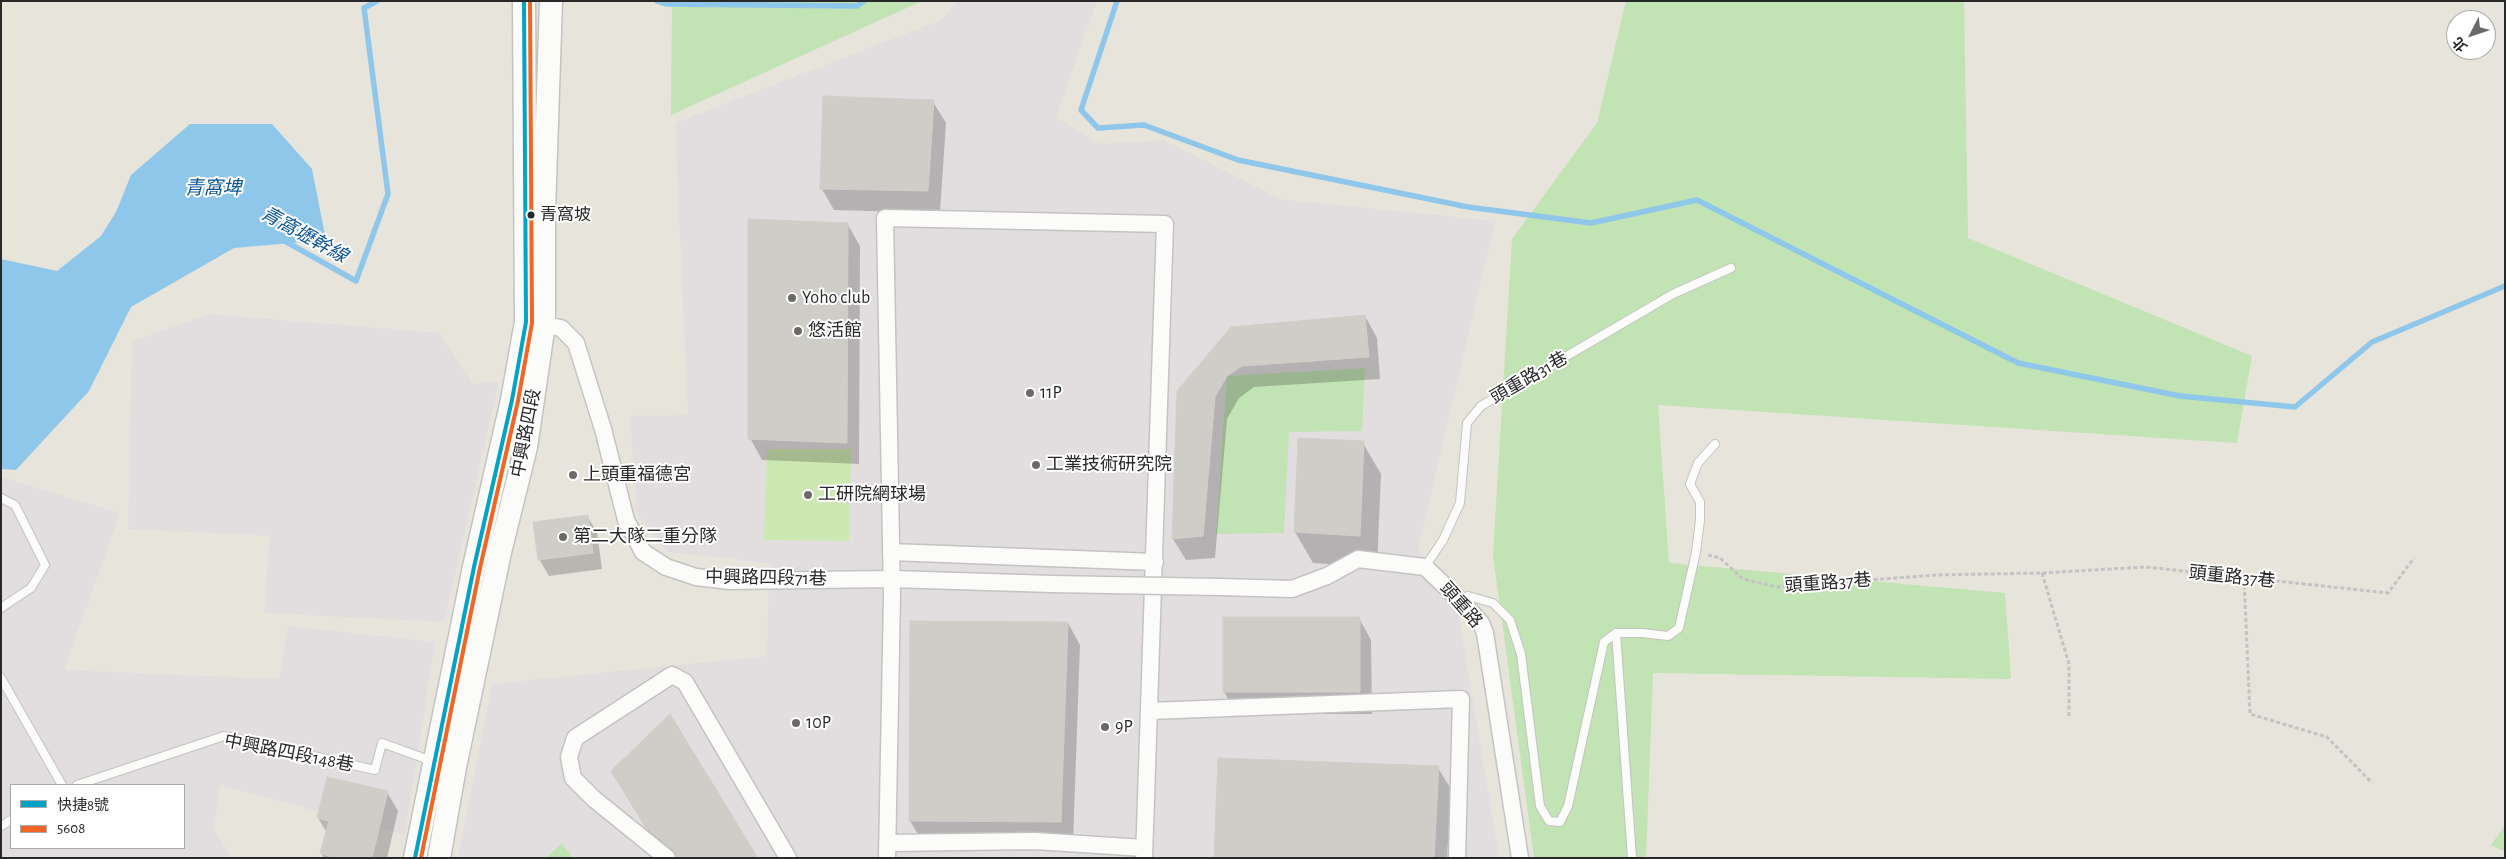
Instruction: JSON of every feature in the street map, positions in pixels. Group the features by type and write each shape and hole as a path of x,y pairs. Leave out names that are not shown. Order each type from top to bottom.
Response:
{"main road":[{"name":"中興路四段","path":"524,1 535,323"},
{"name":"中興路四段","path":"415,858 444,765 490,548 512,400 535,323 544,212 551,1"},
{"name":"中興路四段","path":"439,858 444,765"}],"street":[{"path":"885,218 1165,224 1144,853 1035,841 887,850 892,579 885,218"},
{"name":"中興路四段71巷","path":"535,323 561,328 576,342 598,410 626,520 643,552 666,567 696,577 730,581 892,579 1052,584"},
{"path":"890,552 1155,562"},
{"name":"頭重路","path":"1052,584 1292,589 1326,576 1358,559 1425,567 1466,606 1481,623 1485,633 1520,858"},
{"path":"666,858 594,799 573,778 568,757 575,738 672,675 684,682 788,858"},
{"path":"1150,711 1461,699 1457,858"}],"lane":[{"name":"頭重路31巷","path":"1425,567 1443,540 1460,503 1467,423 1481,406 1673,294 1731,268"},
{"path":"1468,596 1494,603 1510,620 1521,654 1540,806 1549,822 1560,822 1568,806 1604,642 1616,632 1642,632 1668,636 1679,628 1696,552 1700,502 1690,484 1698,463 1715,444"},
{"path":"1,498 14,505 45,565 31,588 1,608"},
{"path":"1616,632 1632,858"},
{"path":"1,678 61,784"},
{"name":"中興路四段148巷","path":"80,784 224,736 374,770 382,743 444,765"}],"path":[{"name":"頭重路37巷","path":"1696,552 1720,558 1742,579 1776,587 1935,575 2042,573 2146,567 2388,593 2414,558"},
{"path":"2042,573 2069,664 2069,716"},
{"path":"2244,579 2250,714 2326,737 2372,783"}],"shaded area":[{"name":"工業技術研究院","path":"958,1 1097,1 1056,117 1100,144 1164,140 1280,199 1495,221 1418,549 1456,600 1499,858 458,858 492,684 767,656 769,563 667,552 637,514 630,416 688,415 675,123 941,20"},
{"path":"209,314 440,333 472,384 499,382 444,622 264,613 270,536 128,529 132,341"},
{"path":"4,478 120,513 64,670 279,679 288,626 435,642 405,835 220,785 214,829 232,858 1,858 1,479"}],"green space":[{"path":"672,1 922,1 671,115"},
{"path":"1626,1 1964,1 1968,238 2252,356 2237,443 1658,405 1669,563 2005,593 2011,679 1653,673 1646,858 1534,858 1493,555 1512,239 1597,123"},
{"path":"1365,368 1362,431 1289,432 1284,533 1216,534 1227,376"},
{"name":"工研院網球場","path":"767,449 851,449 849,541 764,540"},
{"path":"2505,825 2505,852 2491,845"},
{"path":"562,843 573,858 546,858"}],"water":[{"name":"青窩埤","path":"190,124 272,124 312,169 326,240 234,248 131,307 89,391 16,470 1,469 1,259 57,271 101,236 116,212 131,175"}],"building":[{"path":"823,96 934,100 928,191 820,189"},
{"name":"悠活館","path":"748,219 848,223 847,443 748,439"},
{"path":"1365,315 1369,357 1242,366 1227,376 1215,397 1203,536 1172,539 1177,391 1231,327"},
{"path":"1298,438 1364,441 1360,536 1294,532"},
{"name":"第二大隊二重分隊","path":"588,515 593,553 538,560 533,522"},
{"path":"1223,617 1360,617 1360,692 1223,692"},
{"path":"910,621 1068,622 1061,822 909,821"},
{"path":"670,714 758,858 677,858 673,850 646,828 611,771"},
{"path":"1218,758 1439,766 1434,858 1214,858"},
{"path":"327,777 388,791 372,858 335,858 320,853 329,821 317,818"}],"waterway":[{"name":"青窩壢幹線","path":"283,240 356,281 388,194 364,8 377,1"},
{"name":"青窩壢幹線","path":"657,1 666,4 857,6 864,1"},
{"path":"1117,1 1081,110 1098,128 1144,125 1238,160 1468,207 1591,223 1697,200 2018,363 2180,396 2295,407 2372,342 2505,286"}],"transit line":[{"name":"快捷8號","path":"415,858 474,567 512,400 526,322 524,1"},
{"name":"5608","path":"421,858 480,568 518,401 532,323 530,1"}],"place":[{"name":"青窩坡","path":"531,215"},
{"name":"Yoho club","path":"792,298"},
{"name":"悠活館","path":"798,331"},
{"name":"11P","path":"1030,393"},
{"name":"工業技術研究院","path":"1036,465"},
{"name":"上頭重福德宮","path":"573,475"},
{"name":"工研院網球場","path":"808,495"},
{"name":"第二大隊二重分隊","path":"563,537"},
{"name":"10P","path":"796,723"},
{"name":"9P","path":"1105,727"}]}
